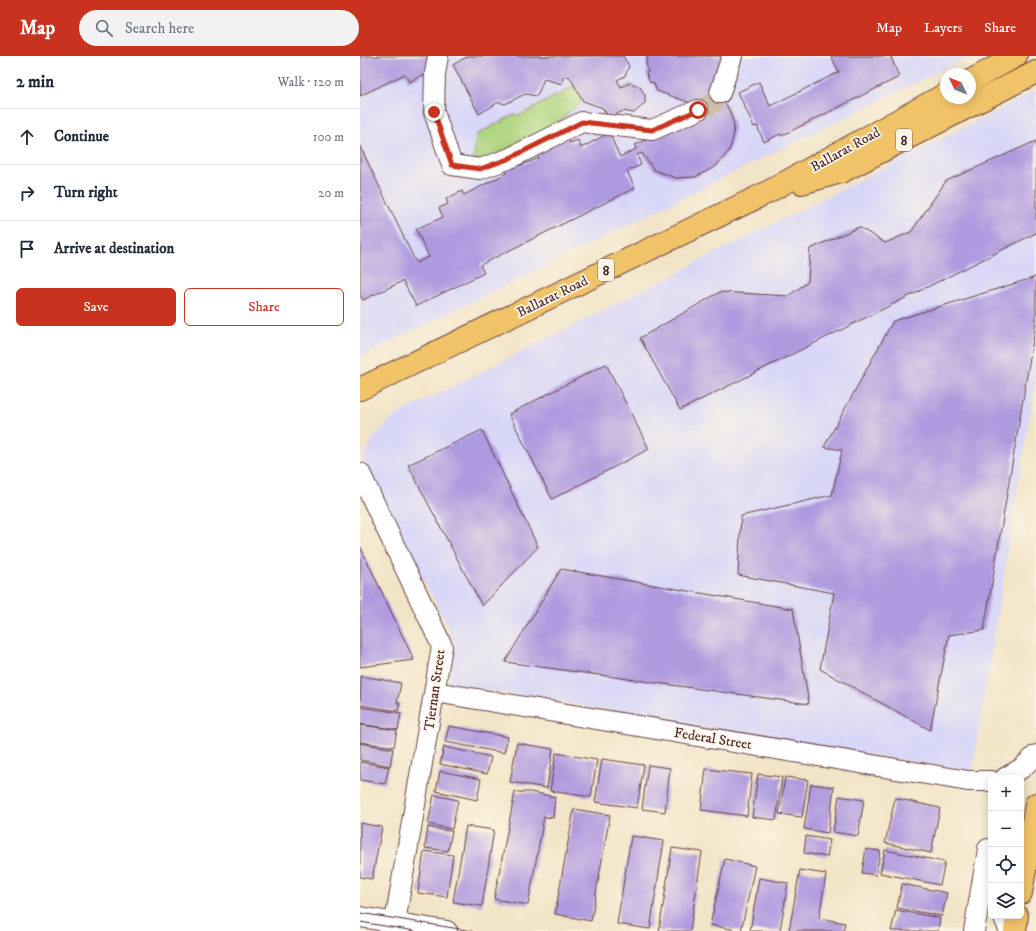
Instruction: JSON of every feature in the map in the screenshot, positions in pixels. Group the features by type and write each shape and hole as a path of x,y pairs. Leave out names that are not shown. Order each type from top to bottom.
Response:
{"highway":[{"path":"976,78 1016,56"},
{"name":"Ballarat Road","path":"766,193 841,172 1036,72"},
{"name":"Ballarat Road","path":"360,390 766,193 940,97"},
{"path":"1023,883 1036,804"},
{"path":"1015,931 1017,919"}],"street":[{"path":"438,56 435,74 434,112 452,165 480,169 508,159 582,122 652,130 698,110"},
{"path":"720,93 732,56"},
{"name":"Tiernan Street","path":"360,473 442,646 395,922"},
{"name":"Federal Street","path":"435,692 968,781 988,780"},
{"path":"1010,775 1022,768 1036,754"},
{"path":"968,781 980,786 988,793"},
{"path":"974,931 989,847"},
{"path":"360,917 447,931"},
{"path":"1004,919 1010,931"}],"shaded area":[{"path":"360,56 970,56 946,68 940,68 940,71 360,357"},
{"path":"1036,91 1036,376 972,772 449,684 452,636 362,458 377,433 398,414"}],"green space":[{"path":"574,86 583,101 553,126 473,166 476,135 513,115 520,115"}],"building":[{"path":"360,56 442,56 431,71 409,82 405,74 360,96"},
{"path":"468,56 623,56 629,66 625,76 617,80 621,87 630,83 640,87 645,95 645,103 634,113 623,111 609,118 603,108 583,101 569,76 563,78 562,84 544,79 537,96 525,94 505,104 499,102 479,114 453,65"},
{"path":"648,56 722,56 714,81 730,112 734,125 733,138 729,151 715,167 695,177 676,178 654,170 642,153 637,155 641,165 627,171 635,188 480,265 484,273 416,306 403,281 363,300 360,295 360,146 416,263 429,257 416,229 443,217 439,208 448,204 446,199 462,191 464,195 507,173 505,169 518,162 519,166 539,158 537,153 568,138 570,143 578,140 581,148 609,133 620,157 636,149 635,145 667,130 696,105 657,91 653,82 650,83 646,73 648,72 646,63"},
{"path":"831,56 893,56 891,57 899,77 781,136 780,134 764,142 757,126 754,127 738,92 759,82 770,106 839,72"},
{"path":"1036,141 1036,233 680,410 640,338 720,292 788,296 808,282 810,249 859,227 885,243 911,232 946,181"},
{"path":"1036,277 1036,322 984,630 949,635 930,730 820,669 834,593 738,575 741,516 832,495 842,450 824,447 893,321"},
{"path":"606,364 649,449 552,499 509,414"},
{"path":"482,430 538,547 482,606 408,465"},
{"path":"360,546 414,660 360,667"},
{"path":"561,569 793,609 809,704 505,662"},
{"path":"361,676 401,683 397,703 400,703 398,711 360,705"},
{"path":"360,707 401,713 398,730 360,724"},
{"path":"360,725 397,730 394,747 360,742"},
{"path":"449,726 508,737 504,753 445,742"},
{"path":"360,743 393,749 390,766 360,760"},
{"path":"517,743 553,749 547,788 510,782"},
{"path":"444,747 491,757 487,774 440,764"},
{"path":"556,753 597,760 591,797 550,791"},
{"path":"602,759 644,765 637,808 595,802"},
{"path":"360,762 389,767 385,784 360,780"},
{"path":"648,765 670,768 665,812 642,809"},
{"path":"706,769 752,774 747,816 701,810"},
{"path":"440,771 481,779 477,800 436,791"},
{"path":"758,774 782,777 776,820 752,817"},
{"path":"785,777 808,780 802,817 779,814"},
{"path":"811,784 834,787 828,833 804,829"},
{"path":"515,792 531,792 555,797 553,818 544,817 528,905 494,899"},
{"path":"434,795 458,800 452,829 428,824"},
{"path":"839,796 864,800 858,836 833,832"},
{"path":"895,798 940,808 931,853 885,843"},
{"path":"574,809 610,815 591,921 555,914"},
{"path":"360,823 382,827 372,879 360,877"},
{"path":"466,826 494,830 482,906 453,902"},
{"path":"428,827 452,831 448,851 425,848"},
{"path":"631,836 664,841 650,929 617,924"},
{"path":"806,836 830,840 827,857 804,853"},
{"path":"672,848 702,852 690,931 659,931"},
{"path":"866,849 880,851 876,875 862,873"},
{"path":"885,850 945,862 940,885 880,873"},
{"path":"424,851 453,855 447,897 418,893"},
{"path":"725,859 755,866 741,931 710,925"},
{"path":"800,870 826,874 819,918 845,923 843,931 789,931"},
{"path":"759,878 788,883 780,931 750,931"},
{"path":"902,884 947,893 942,916 897,908"},
{"path":"896,910 940,918 938,931 891,931"}],"tunnel":[{"path":"698,110 712,104 720,93"}],"tram line":[{"path":"360,913 472,931"},
{"path":"360,922 415,931"}],"route":[{"path":"434,112 452,165 480,169 508,159 582,122 652,130 698,110"}]}
